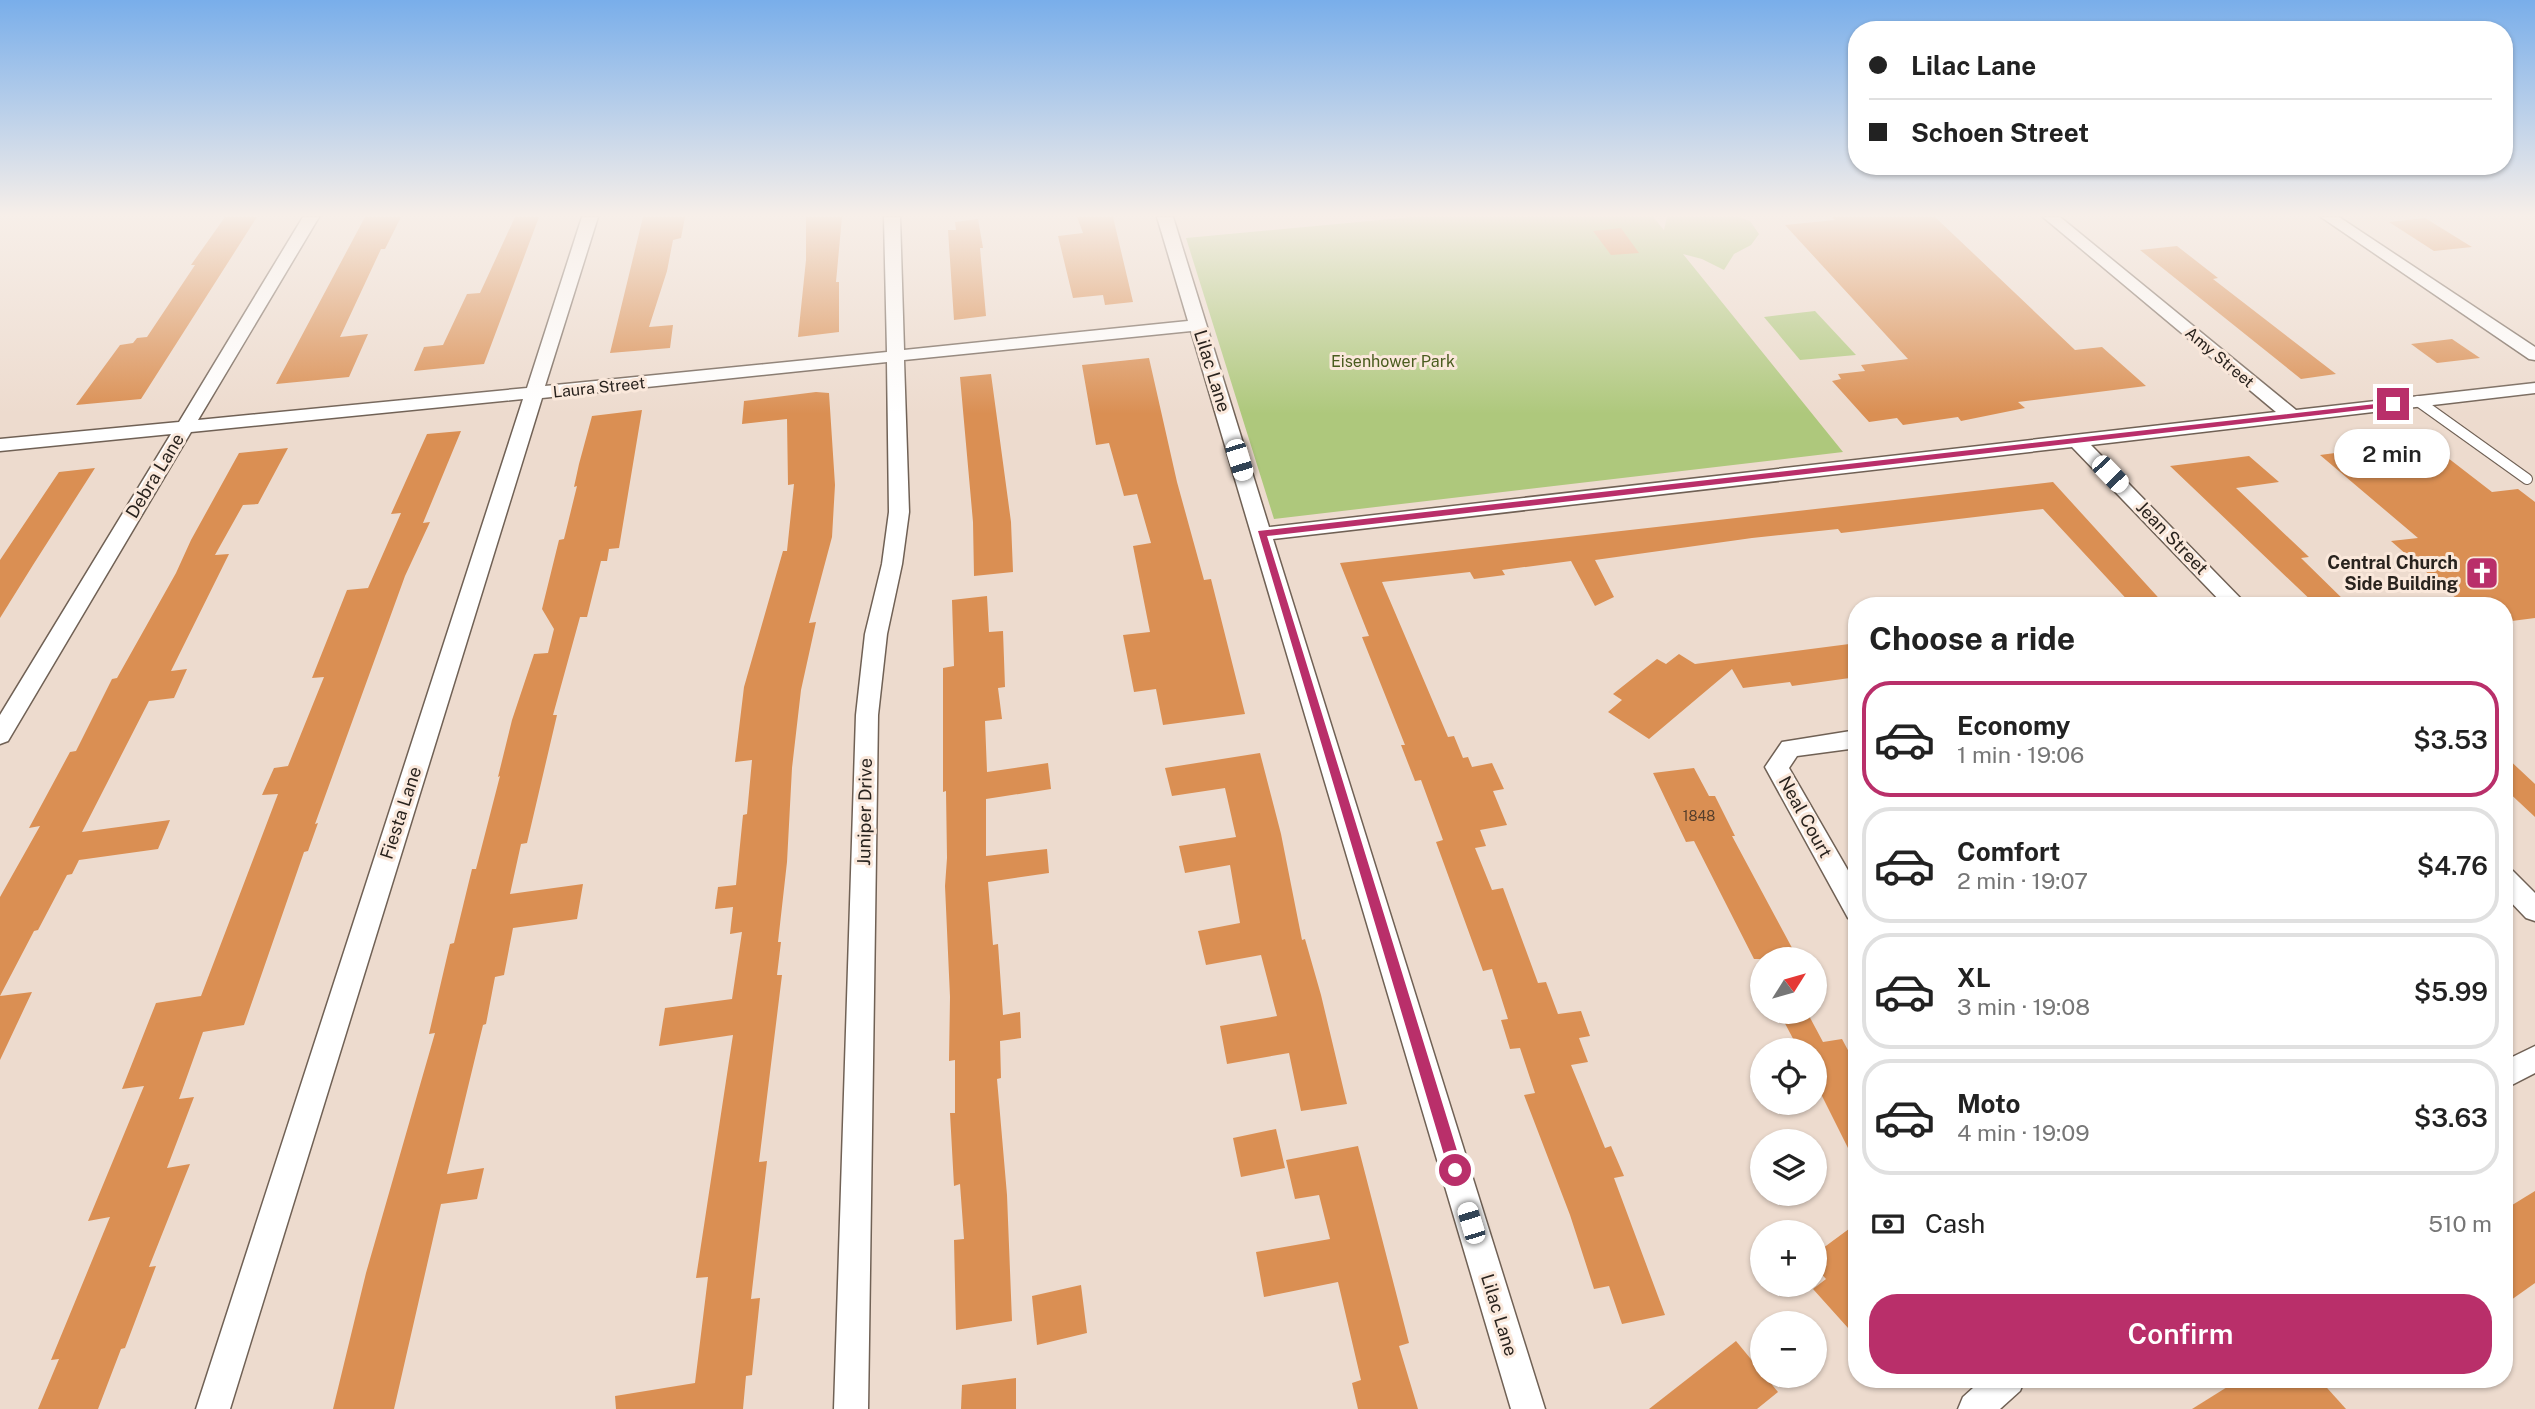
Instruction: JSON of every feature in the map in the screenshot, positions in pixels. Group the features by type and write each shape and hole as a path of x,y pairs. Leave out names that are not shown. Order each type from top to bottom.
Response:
{"street":[{"name":"Debra Lane","path":"0,735 272,283"},
{"name":"Fiesta Lane","path":"213,1409 569,283"},
{"name":"Juniper Drive","path":"851,1409 867,715 876,634 892,564 899,512 894,283"},
{"name":"Lilac Lane","path":"1185,283 1528,1409"},
{"name":"Amy Street","path":"2131,283 2292,416"},
{"path":"2427,283 2535,355"},
{"name":"Laura Street","path":"0,445 1198,325"},
{"path":"1261,534 2535,388"},
{"name":"Jean Street","path":"2077,441 2229,597"},
{"name":"Neal Court","path":"1848,740 1790,748 1777,766 1848,894"},
{"path":"2513,887 2535,910"},
{"path":"2513,1071 2535,1059"},
{"path":"1975,1409 1998,1388"}],"lane":[{"path":"2418,401 2527,479"}],"green space":[{"name":"Eisenhower Park","path":"1200,283 1706,283 1843,452 1274,519"},
{"path":"1815,311 1856,355 1800,360 1764,317"}],"building":[{"path":"183,283 215,283 141,399 76,405 120,345 147,337"},
{"path":"330,283 365,283 340,337 368,334 349,377 276,384"},
{"path":"485,283 514,283 484,364 414,371 424,347 443,345 467,294 480,293"},
{"path":"627,283 663,283 649,327 673,325 670,348 610,353"},
{"path":"804,283 839,283 839,332 798,337"},
{"path":"952,283 983,283 986,316 954,320"},
{"path":"1069,283 1128,283 1133,302 1105,305 1103,295 1073,298"},
{"path":"1838,283 2004,283 2075,350 2102,347 2146,386 2018,402 2025,408 1961,421 1958,417 1903,425 1897,418 1869,422 1832,381 1841,379 1838,374 1865,371 1861,365 1908,359"},
{"path":"2181,283 2218,283 2336,374 2301,379"},
{"path":"2452,339 2480,358 2437,363 2411,344"},
{"path":"1149,358 1177,482 1204,580 1211,579 1245,714 1163,725 1156,689 1134,692 1123,635 1150,632 1133,546 1151,543 1137,494 1124,496 1109,443 1096,445 1082,365"},
{"path":"991,374 1011,522 1013,572 974,576 973,522 960,377"},
{"path":"816,392 829,393 835,485 832,537 809,623 816,622 801,690 792,768 787,862 778,942 781,942 777,975 782,975 759,1162 767,1161 751,1299 760,1298 752,1375 746,1376 743,1409 616,1409 615,1396 695,1383 708,1277 696,1278 733,1035 659,1046 665,1008 732,999 742,932 730,934 733,907 715,909 718,887 736,885 752,760 735,762 744,687 783,551 787,551 794,484 788,485 787,419 742,424 744,401"},
{"path":"642,410 619,548 609,549 607,561 601,561 587,617 580,617 553,715 557,715 527,843 521,844 510,894 583,884 577,919 513,928 504,975 495,977 486,1024 483,1025 447,1174 484,1168 477,1199 441,1204 394,1409 333,1409 366,1273 435,1033 429,1034 450,944 454,943 472,869 476,869 512,720 534,654 548,653 554,629 542,609 559,540 564,539 592,416"},
{"path":"461,431 423,523 430,522 405,576 244,1025 203,1032 179,1099 194,1097 167,1168 190,1164 149,1267 156,1266 125,1348 121,1349 98,1409 38,1409 59,1359 51,1360 110,1217 88,1221 144,1086 122,1089 156,1003 201,996 278,794 262,795 274,768 288,766 324,677 312,678 347,590 368,588 401,513 391,514 427,434"},
{"path":"2426,441 2492,492 2518,489 2535,502 2535,618 2513,621 2513,597 2455,597 2391,541 2418,538 2320,455"},
{"path":"288,448 258,504 243,505 215,555 229,554 171,671 187,669 174,698 149,701 82,832 170,820 158,849 79,860 72,874 67,875 38,930 34,931 0,996 0,897 40,826 29,828 70,752 76,751 112,679 117,678 176,573 239,453"},
{"path":"2249,456 2279,482 2236,488 2309,557 2301,558 2341,597 2308,597 2170,466"},
{"path":"95,468 0,618 0,560 59,472"},
{"path":"2053,482 2158,597 2125,597 2043,509 1841,533 1838,529 1752,538 1595,560 1614,597 1595,606 1571,561 1502,570 1505,575 1474,579 1470,572 1382,582 1448,737 1454,736 1463,758 1468,757 1472,767 1492,763 1504,789 1493,791 1507,825 1480,830 1486,846 1475,848 1492,890 1503,888 1538,983 1546,982 1558,1014 1581,1011 1590,1036 1579,1038 1588,1062 1571,1065 1605,1148 1611,1146 1624,1176 1614,1178 1665,1315 1622,1324 1609,1286 1594,1289 1570,1215 1524,1095 1535,1093 1520,1048 1510,1049 1501,1020 1508,1019 1492,969 1483,971 1436,842 1443,840 1421,780 1415,781 1401,745 1405,745 1362,637 1369,636 1340,563"},
{"path":"987,596 989,632 1003,631 1005,687 998,688 1002,719 985,721 987,772 1048,763 1051,789 986,799 986,856 1047,849 1049,873 988,882 993,945 998,944 1003,1015 1020,1012 1021,1038 1000,1041 1001,1078 997,1079 1007,1195 1012,1321 956,1330 954,1240 964,1239 960,1184 954,1186 950,1113 955,1113 955,1060 949,1061 943,668 954,666 952,600"},
{"path":"1848,644 1848,678 1792,686 1790,682 1743,688 1732,669 1649,739 1608,712 1622,700 1613,694 1657,659 1666,664 1679,654 1695,664"},
{"path":"1260,753 1281,834 1302,940 1305,939 1321,995 1347,1104 1301,1111 1289,1053 1227,1064 1220,1026 1277,1016 1261,955 1206,965 1198,931 1240,923 1230,865 1185,873 1179,846 1236,837 1225,788 1172,796 1165,768"},
{"path":"2513,763 2535,784 2535,817 2513,796"},
{"path":"1694,768 1709,796 1715,796 1735,836 1732,836 1792,947 1750,947 1750,951 1694,841 1686,842 1653,773"},
{"path":"32,992 0,1060 0,996"},
{"path":"1785,1024 1813,1024 1821,1038 1793,1038"},
{"path":"1842,1039 1848,1050 1848,1148 1827,1106 1827,1041"},
{"path":"1276,1129 1285,1168 1241,1177 1233,1138"},
{"path":"1358,1146 1409,1343 1399,1346 1418,1409 1358,1409 1352,1383 1361,1380 1338,1282 1264,1297 1256,1252 1330,1239 1319,1195 1295,1199 1286,1160"},
{"path":"2535,1191 2535,1283 2513,1299 2513,1204"},
{"path":"1848,1230 1848,1328 1820,1297 1827,1297 1827,1245"},
{"path":"1081,1285 1087,1333 1037,1345 1032,1296"},
{"path":"1736,1341 1750,1358 1750,1388 1775,1388 1778,1392 1757,1409 1649,1409"},
{"path":"1016,1378 1016,1409 961,1409 962,1385"},
{"path":"2226,1388 2327,1388 2346,1409 2192,1409"}],"place":[{"name":"Central Church Side Building","path":"2482,573"}],"route":[{"path":"1455,1170 1261,534 2393,404"}]}
